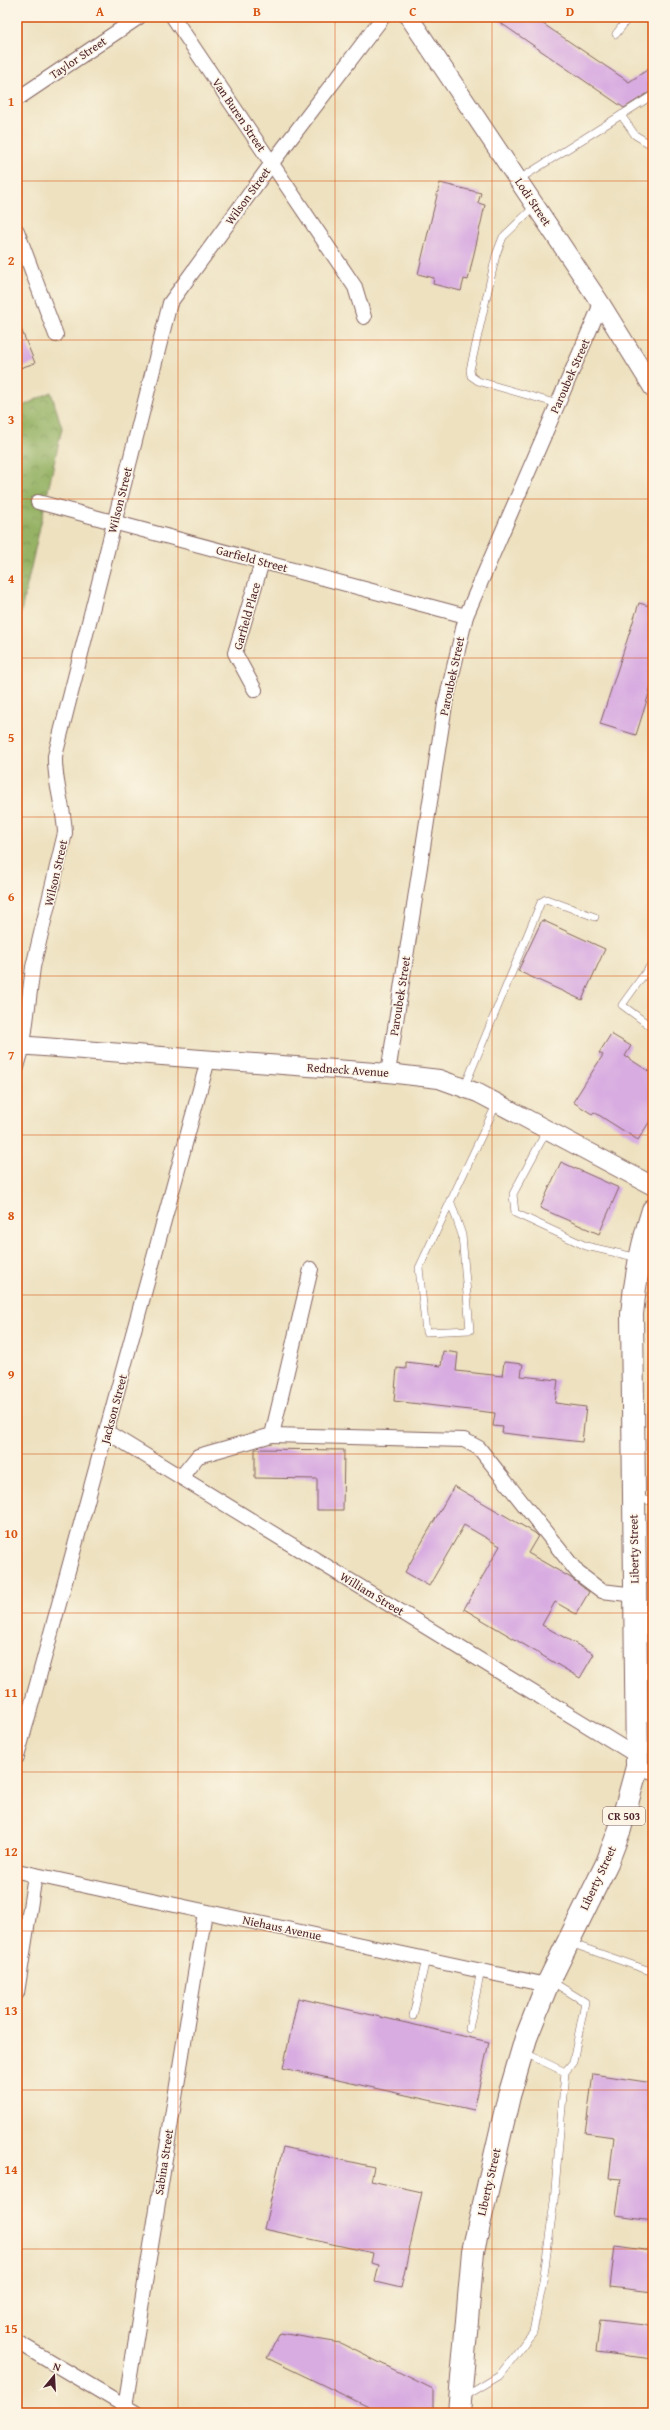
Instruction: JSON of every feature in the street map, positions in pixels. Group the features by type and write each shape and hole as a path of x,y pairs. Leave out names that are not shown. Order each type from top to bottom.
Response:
{"main road":[{"name":"Liberty Street","path":"460,2406 473,2251 509,2096 522,2052 548,1982 566,1942 609,1856 642,1765 635,1595 643,1500 632,1314 639,1258 653,1210"}],"street":[{"name":"Taylor Street","path":"17,99 139,17"},
{"name":"Van Buren Street","path":"173,17 355,288 364,318"},
{"name":"Wilson Street","path":"17,1067 33,966 65,833 65,818 54,774 55,756 170,303 272,163 383,17"},
{"name":"Lodi Street","path":"409,17 601,304 653,388"},
{"path":"17,231 56,335"},
{"name":"Paroubek Street","path":"388,1073 445,706 466,616 601,304"},
{"name":"Garfield Street","path":"38,502 466,616"},
{"name":"Garfield Place","path":"256,690 235,653 262,562"},
{"name":"Redneck Avenue","path":"20,1046 388,1073 439,1079 464,1088 497,1103 653,1186"},
{"name":"Jackson Street","path":"17,1757 208,1060"},
{"path":"272,1435 311,1269"},
{"name":"William Street","path":"107,1432 642,1765"},
{"path":"181,1477 198,1456 272,1435 464,1440 479,1448 578,1573 602,1591 635,1595"},
{"name":"Niehaus Avenue","path":"17,1871 426,1959 548,1982"},
{"path":"17,1993 34,1875"},
{"name":"Sabina Street","path":"124,2409 205,1912"},
{"path":"17,2342 124,2409 137,2413"}],"lane":[{"path":"616,34 629,17"},
{"path":"518,180 653,95"},
{"path":"621,115 635,135 653,146"},
{"path":"535,206 503,236 496,254 470,370 471,376 478,381 558,404"},
{"path":"464,1088 541,902 546,899 595,917"},
{"path":"653,962 622,1005 653,1028"},
{"path":"450,1200 462,1235 470,1330 426,1332 419,1268 450,1200 497,1103"},
{"path":"547,1130 513,1194 516,1213 586,1246 639,1258"},
{"path":"566,1942 653,1972"},
{"path":"413,2016 426,1959"},
{"path":"469,2029 481,1970"},
{"path":"460,2406 499,2376 533,2332 543,2282 554,2201 565,2072 573,2062 585,2002 548,1982"},
{"path":"522,2052 565,2072"}],"green space":[{"path":"51,392 62,428 17,630 17,409"}],"building":[{"path":"492,17 533,17 629,82 653,66 653,90 624,108"},
{"path":"440,183 481,193 478,203 485,205 468,280 464,279 461,291 433,284 434,278 418,274"},
{"path":"17,319 35,363 17,369"},
{"path":"639,603 653,607 653,681 636,735 600,724"},
{"path":"542,920 605,949 582,1000 518,971"},
{"path":"611,1034 631,1046 625,1056 653,1074 653,1116 638,1140 594,1112 592,1114 573,1102 603,1055 599,1053"},
{"path":"561,1162 619,1188 599,1234 540,1208"},
{"path":"443,1351 458,1353 456,1371 502,1376 504,1362 523,1364 521,1376 558,1380 555,1403 586,1407 582,1442 502,1433 503,1427 493,1426 495,1413 394,1401 397,1368 406,1369 406,1362 441,1366"},
{"path":"255,1449 344,1450 343,1510 317,1510 317,1479 255,1478"},
{"path":"454,1486 535,1533 538,1536 528,1553 571,1578 589,1592 576,1614 555,1602 542,1625 594,1654 580,1678 464,1609 500,1546 464,1525 429,1586 405,1572"},
{"path":"298,1998 489,2042 474,2110 283,2068"},
{"path":"593,2074 653,2083 653,2221 616,2216 621,2179 609,2178 614,2137 585,2133"},
{"path":"283,2147 374,2167 371,2181 422,2192 401,2288 375,2282 379,2265 371,2263 373,2253 264,2229"},
{"path":"615,2246 653,2251 653,2292 610,2287"},
{"path":"600,2320 653,2326 653,2359 596,2352"},
{"path":"280,2333 340,2343 433,2389 433,2413 381,2413 267,2358"}]}
